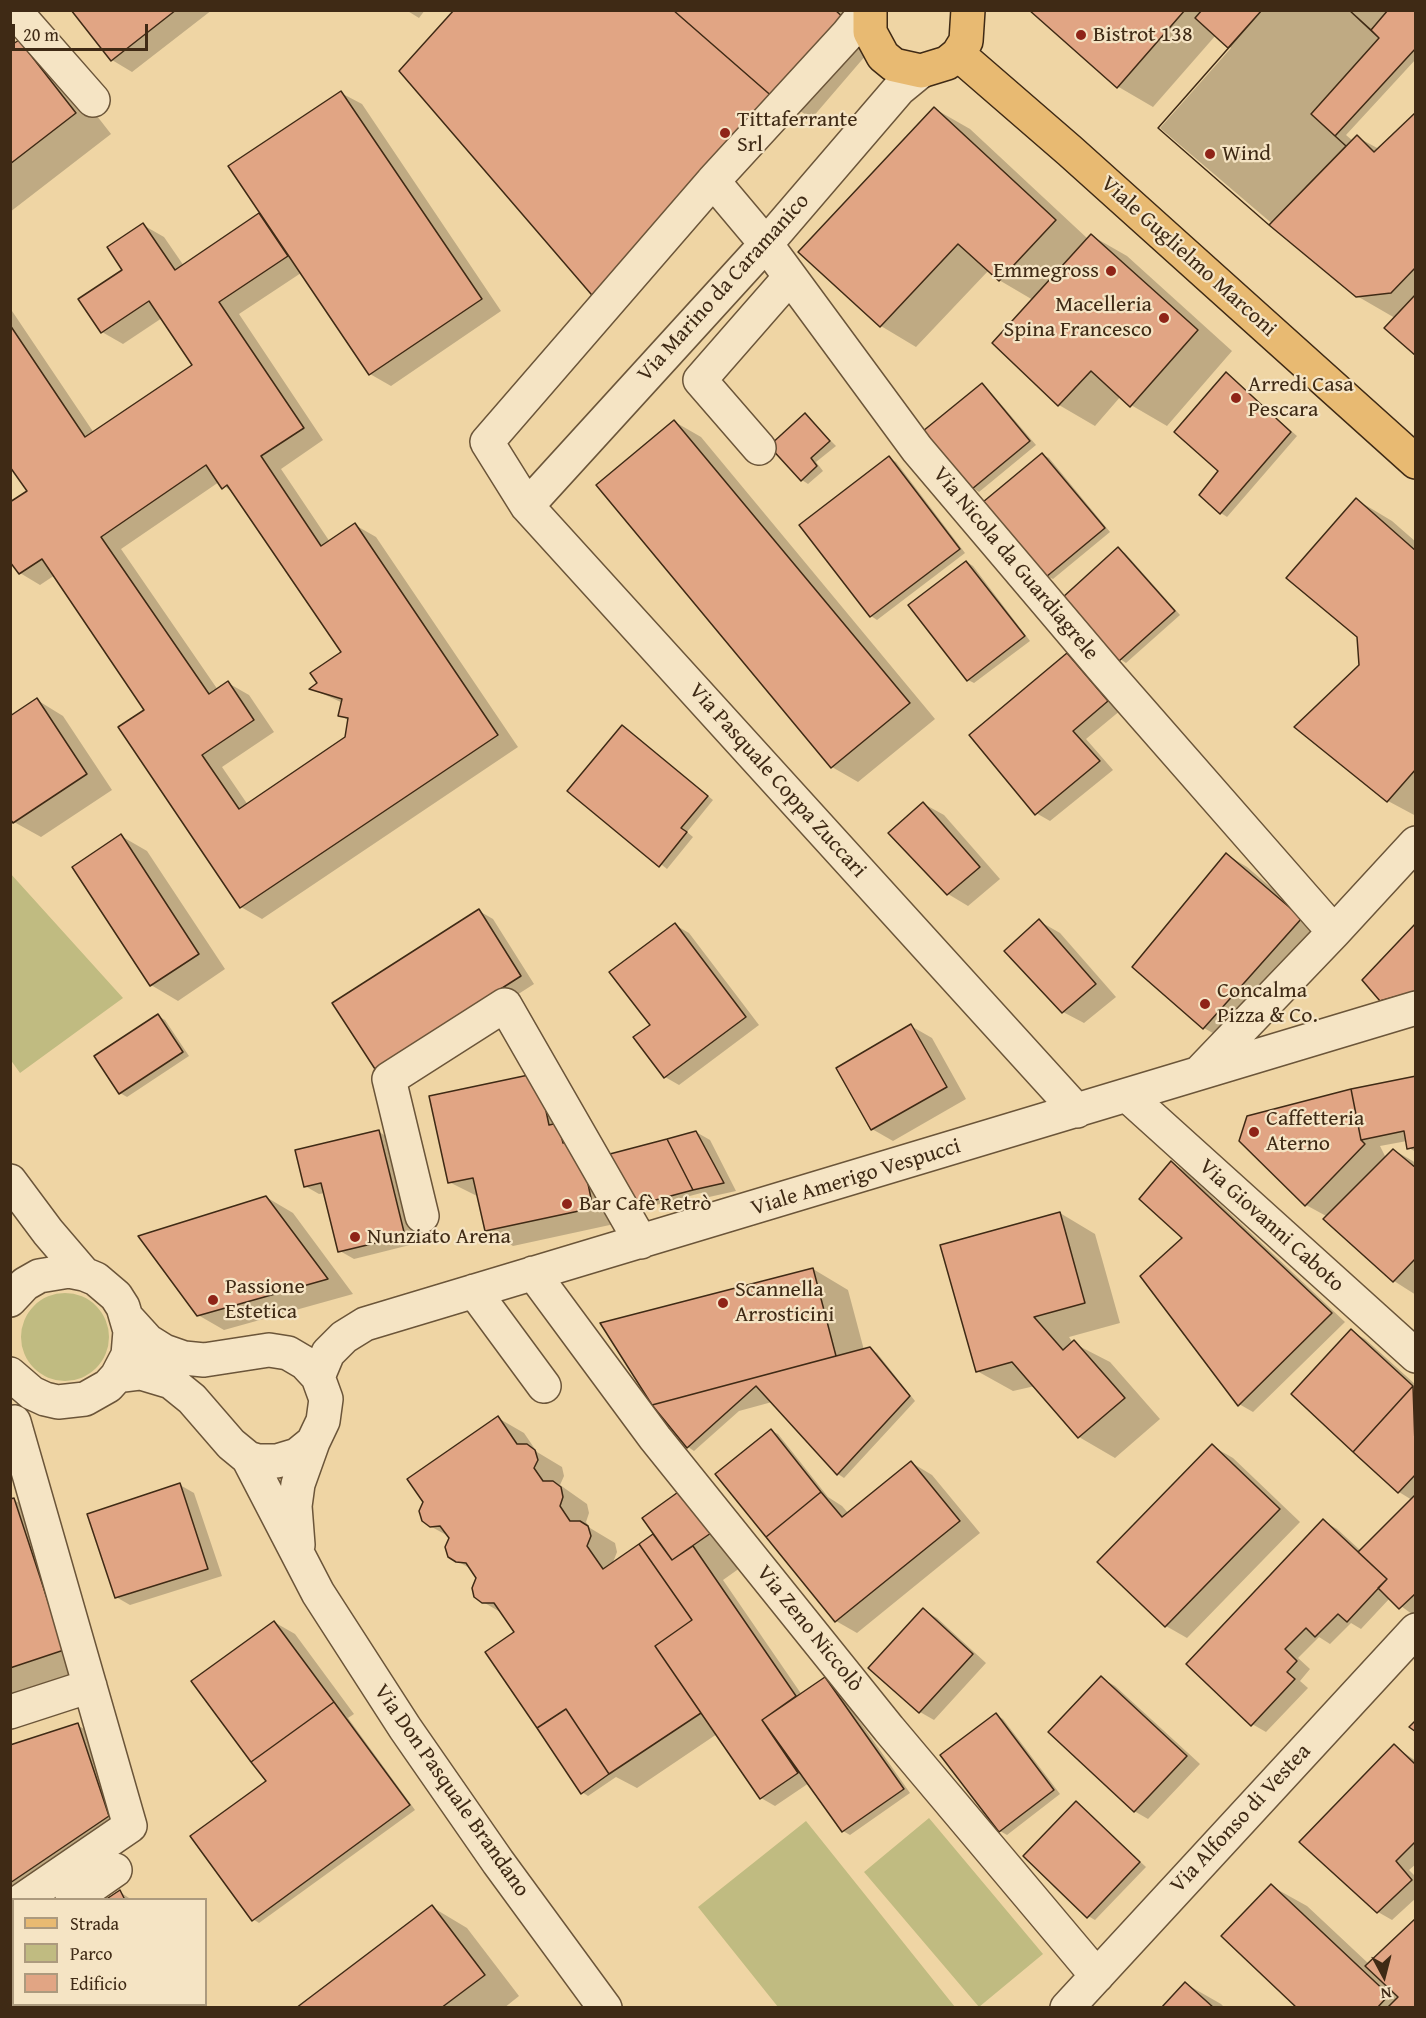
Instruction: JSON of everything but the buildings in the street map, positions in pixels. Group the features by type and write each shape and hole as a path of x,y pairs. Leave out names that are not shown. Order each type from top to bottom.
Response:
{"main road":[{"path":"869,10 870,32 883,56 894,65 921,71 935,69 958,54 966,41 968,10"},
{"name":"Viale Guglielmo Marconi","path":"958,54 1070,151 1416,462"}],"street":[{"path":"713,181 869,10"},
{"path":"14,16 93,100"},
{"name":"Via Marino da Caramanico","path":"527,506 766,244 900,89 921,71"},
{"name":"Via Nicola da Guardiagrele","path":"713,181 766,244 917,449 1092,656 1334,932"},
{"name":"Via Pasquale Coppa Zuccari","path":"713,181 487,442 527,506 1077,1111"},
{"path":"759,448 700,380 790,277"},
{"path":"1196,1075 1416,843"},
{"path":"422,1216 389,1079 505,1005 641,1242"},
{"name":"Viale Amerigo Vespucci","path":"318,1377 328,1353 344,1337 365,1324 1416,1008"},
{"name":"Via Giovanni Caboto","path":"1128,1096 1416,1356"},
{"path":"11,1184 84,1274"},
{"path":"10,1300 25,1284 39,1276 69,1271 84,1274 96,1279 116,1296 128,1319 148,1341 164,1351 184,1358 204,1360 269,1350 288,1353 305,1363 318,1377 326,1399 325,1410 319,1432 313,1442 287,1459 267,1462 248,1458 231,1444 192,1400 171,1382 141,1373 117,1376"},
{"name":"Via Zeno Niccolò","path":"533,1273 676,1465 889,1729 1097,1976"},
{"path":"474,1291 544,1386"},
{"path":"10,1374 32,1393 45,1399 65,1402 85,1399 108,1386 117,1376 128,1355 128,1319"},
{"path":"23,1898 130,1826 12,1423 45,1399"},
{"name":"Via Don Pasquale Brandano","path":"305,1570 296,1538 295,1506 303,1464 313,1442"},
{"name":"Via Don Pasquale Brandano","path":"248,1458 305,1570 412,1738 498,1862 605,2007"},
{"name":"Via Alfonso di Vestea","path":"1067,2007 1416,1630"},
{"path":"10,1712 90,1686"},
{"path":"73,1898 115,1870"}],"green space":[{"path":"10,873 123,998 20,1073 10,1059"},
{"path":"65,1293 82,1297 96,1306 105,1320 109,1337 105,1354 96,1368 82,1377 65,1381 48,1377 34,1368 25,1354 21,1337 25,1320 34,1306 48,1297"},
{"path":"929,1818 1043,1954 979,2007 864,1872"},
{"path":"806,1821 955,2007 778,2007 698,1907"}],"place":[{"name":"Bistrot 138","path":"1081,35"},
{"name":"Tittaferrante Srl","path":"725,133"},
{"name":"Wind","path":"1210,154"},
{"name":"Emmegross","path":"1111,271"},
{"name":"Macelleria Spina Francesco","path":"1164,318"},
{"name":"Arredi Casa Pescara","path":"1236,398"},
{"name":"Concalma Pizza & Co.","path":"1205,1004"},
{"name":"Caffetteria Aterno","path":"1254,1132"},
{"name":"Bar Cafè Retrò","path":"567,1204"},
{"name":"Nunziato Arena","path":"355,1237"},
{"name":"Passione Estetica","path":"213,1300"},
{"name":"Scannella Arrosticini","path":"723,1303"}]}
